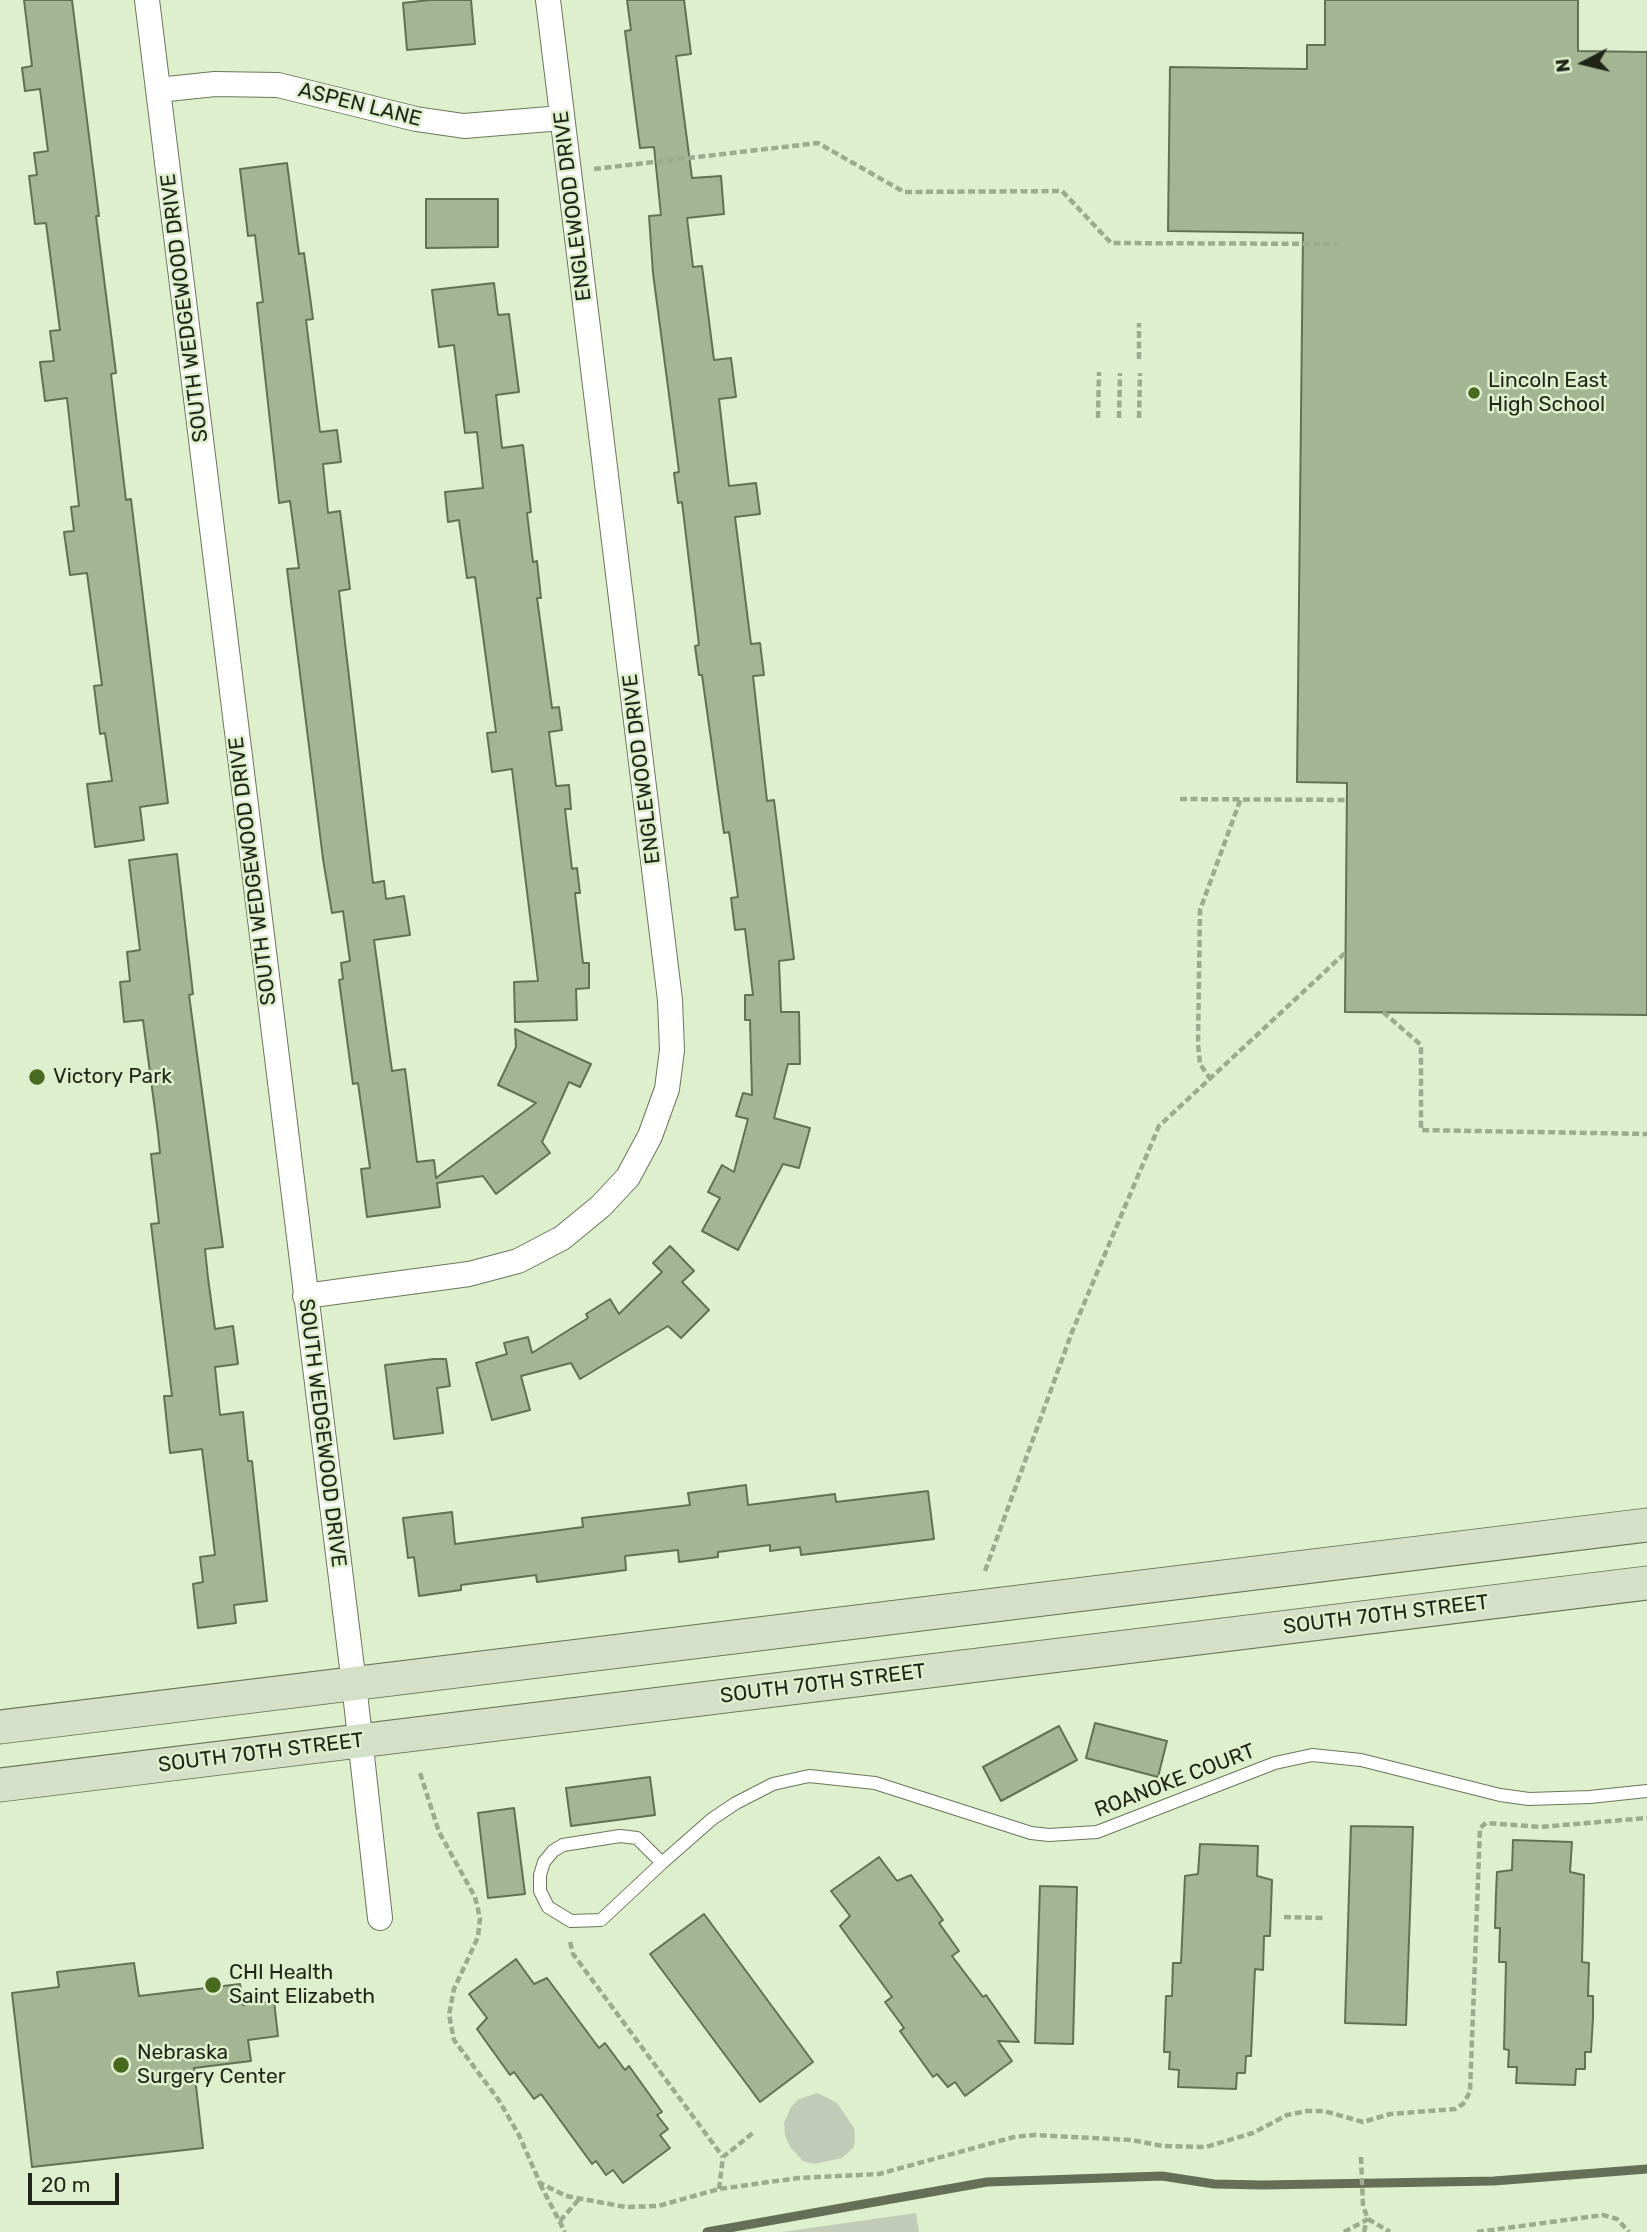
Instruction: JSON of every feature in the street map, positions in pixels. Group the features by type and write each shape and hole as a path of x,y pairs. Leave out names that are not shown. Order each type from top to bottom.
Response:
{"main road":[{"path":"0,1727 1647,1525"},
{"name":"SOUTH 70TH STREET","path":"0,1786 1647,1583"}],"street":[{"name":"SOUTH WEDGEWOOD DRIVE","path":"147,0 361,1741 380,1918"},
{"name":"ENGLEWOOD DRIVE","path":"305,1296 470,1274 518,1261 562,1238 601,1206 628,1177 650,1136 667,1089 673,1050 670,1000 548,0"},
{"name":"ASPEN LANE","path":"159,90 215,84 278,85 416,119 464,126 562,118"}],"lane":[{"name":"ROANOKE COURT","path":"662,1863 636,1838 620,1836 563,1845 553,1850 544,1862 540,1875 540,1891 548,1907 571,1922 601,1920 712,1819 745,1797 773,1784 809,1776 875,1783 1031,1833 1049,1835 1097,1832 1275,1763 1312,1755 1361,1760 1500,1795 1529,1799 1590,1797 1647,1791"}],"path":[{"path":"569,172 818,143 904,191 1062,191 1111,243 1337,244"},
{"path":"1139,324 1139,359"},
{"path":"1098,418 1099,372"},
{"path":"1119,418 1120,373"},
{"path":"1139,418 1140,373"},
{"path":"1211,1080 1200,1064 1198,1044 1200,910 1241,798"},
{"path":"1180,799 1347,800"},
{"path":"985,1571 1072,1332 1159,1126 1345,953"},
{"path":"1383,1012 1421,1045 1421,1130 1647,1134"},
{"path":"420,1773 439,1832 475,1897 480,1918 478,1937 454,1989 449,2029 461,2052 498,2099 519,2135 564,2230"},
{"path":"540,2183 566,2196 626,2207 658,2206 719,2189 798,2178 879,2174 1014,2137 1034,2135 1131,2140 1163,2146 1206,2147 1253,2133 1287,2115 1307,2111 1324,2111 1363,2122 1390,2114 1455,2109 1463,2104 1470,2092 1480,1828 1486,1823 1541,1827 1647,1818"},
{"path":"1284,1917 1323,1918"},
{"path":"570,1941 573,1954 723,2157 719,2189"},
{"path":"723,2157 754,2132"},
{"path":"1360,2157 1363,2201 1368,2218 1364,2232"},
{"path":"560,2221 581,2198"},
{"path":"1477,2232 1603,2215 1617,2219 1629,2232"},
{"path":"1344,2232 1368,2218"},
{"path":"1368,2218 1390,2232"}],"green space":[{"path":"818,2093 837,2103 854,2128 855,2139 854,2147 842,2158 814,2164 803,2161 790,2147 784,2123 791,2107 799,2099"},
{"path":"916,2213 919,2232 782,2232"}],"building":[{"path":"24,0 72,0 116,373 111,374 126,500 131,499 168,803 140,807 144,840 95,847 87,784 112,781 105,733 100,734 94,686 102,685 87,573 70,575 64,532 74,531 71,507 79,506 67,398 45,401 40,362 54,361 50,331 60,330 46,223 35,224 29,176 37,175 34,153 48,151 40,89 25,91 22,68 32,66"},
{"path":"471,0 475,44 407,50 403,3"},
{"path":"627,0 684,0 691,54 676,56 692,178 721,176 724,214 687,218 693,267 702,266 714,360 731,358 736,397 719,399 729,486 756,483 760,514 735,517 751,644 760,643 764,675 753,676 767,801 774,800 794,959 779,961 781,1012 799,1012 800,1064 788,1064 774,1118 810,1128 799,1168 783,1164 738,1250 702,1231 720,1198 708,1192 722,1165 734,1172 748,1119 736,1116 743,1093 752,1095 750,1020 745,1020 745,995 753,995 745,929 735,930 731,898 738,897 729,832 724,833 702,675 699,675 695,646 699,645 682,502 678,503 674,473 679,472 653,273 649,216 661,215 654,147 640,148 625,31 631,30"},
{"name":"Lincoln East High School","path":"1325,0 1578,0 1578,51 1647,52 1647,1015 1345,1012 1347,783 1297,782 1303,233 1168,231 1170,67 1307,69 1307,45 1325,45"},
{"path":"287,163 299,254 304,253 313,319 306,320 320,432 337,430 341,462 323,464 328,513 340,511 350,589 339,591 373,883 384,881 386,899 404,896 410,935 374,940 392,1071 405,1069 417,1162 434,1160 436,1178 536,1103 498,1085 516,1047 515,1029 591,1064 580,1087 569,1082 542,1142 550,1153 496,1194 483,1176 437,1183 440,1207 367,1217 361,1169 370,1168 358,1083 353,1084 339,980 343,979 341,963 350,961 343,911 332,913 323,859 287,569 299,568 290,501 279,503 257,303 263,302 255,235 248,236 240,169"},
{"path":"426,199 498,199 498,247 426,248"},
{"path":"494,283 498,315 509,314 519,392 496,395 502,448 523,445 531,512 527,513 533,562 537,561 541,598 537,598 552,708 559,707 562,730 549,732 556,786 569,785 571,809 565,809 572,869 577,868 580,893 575,893 583,963 589,963 589,988 576,989 577,1020 515,1022 514,982 538,981 512,769 492,772 487,733 496,732 475,577 467,578 459,520 448,522 445,492 483,488 477,432 465,433 454,345 439,347 432,290"},
{"path":"177,854 193,994 189,995 223,1247 205,1249 208,1278 215,1329 233,1326 238,1364 215,1367 220,1415 243,1412 248,1461 252,1461 267,1601 234,1605 236,1623 198,1628 193,1584 203,1582 200,1557 215,1555 202,1449 170,1453 164,1396 172,1396 151,1224 159,1223 151,1154 160,1153 158,1133 143,1020 124,1022 120,982 130,981 127,952 140,950 129,860"},
{"path":"670,1246 694,1271 682,1282 709,1310 681,1338 668,1326 580,1379 571,1363 521,1376 530,1410 492,1420 476,1363 507,1354 504,1343 528,1337 532,1353 588,1318 586,1314 610,1299 619,1314 662,1272 653,1263"},
{"path":"446,1359 450,1386 437,1388 443,1433 394,1439 385,1365"},
{"path":"746,1485 748,1505 835,1494 836,1502 928,1491 934,1539 801,1555 800,1547 770,1551 770,1545 718,1552 718,1557 679,1562 678,1550 625,1556 626,1570 537,1582 536,1575 461,1585 461,1590 419,1596 414,1557 408,1558 403,1518 452,1512 455,1544 583,1527 582,1518 690,1505 688,1493"},
{"path":"1095,1723 1167,1741 1158,1777 1086,1758"},
{"path":"1059,1726 1077,1760 1001,1801 983,1767"},
{"path":"650,1777 655,1815 571,1826 566,1788"},
{"path":"514,1808 525,1894 488,1898 478,1813"},
{"path":"1351,1826 1413,1827 1406,2025 1345,2023"},
{"path":"1513,1840 1572,1842 1570,1872 1584,1875 1582,1962 1589,1963 1588,1996 1593,1996 1593,2018 1591,2052 1585,2052 1585,2069 1576,2069 1575,2085 1516,2083 1517,2067 1508,2067 1509,2050 1504,2049 1506,1962 1499,1962 1500,1928 1495,1928 1497,1872 1512,1870"},
{"path":"1200,1844 1258,1846 1257,1876 1272,1880 1270,1936 1264,1936 1263,1970 1255,1969 1251,2056 1246,2056 1245,2073 1237,2073 1236,2089 1178,2087 1179,2070 1169,2069 1170,2052 1164,2052 1166,1996 1172,1996 1173,1963 1181,1963 1185,1876 1198,1874"},
{"path":"879,1857 897,1881 911,1875 943,1920 939,1923 959,1951 952,1956 983,1997 986,1995 1019,2042 998,2041 1012,2061 965,2096 955,2082 948,2087 937,2074 933,2077 900,2031 904,2028 885,2002 892,1997 840,1926 850,1916 831,1891"},
{"path":"1040,1886 1077,1887 1073,2044 1035,2043"},
{"path":"704,1914 813,2062 760,2102 650,1954"},
{"path":"516,1959 534,1984 547,1978 599,2048 605,2043 625,2070 629,2066 662,2112 657,2115 668,2129 660,2135 670,2148 623,2183 613,2170 606,2175 596,2161 592,2164 541,2094 534,2099 514,2072 510,2075 477,2029 487,2018 469,1994"},
{"name":"Nebraska Surgery Center","path":"134,1963 139,1996 240,1984 243,2005 274,2001 278,2036 248,2040 251,2061 194,2068 203,2148 32,2167 12,1993 59,1987 57,1972"}],"waterway":[{"path":"707,2232 987,2182 1162,2176 1214,2184 1263,2185 1494,2181 1647,2169"}],"place":[{"name":"Lincoln East High School","path":"1474,393"},
{"name":"Victory Park","path":"37,1077"},
{"name":"CHI Health Saint Elizabeth","path":"213,1985"},
{"name":"Nebraska Surgery Center","path":"121,2065"}]}
